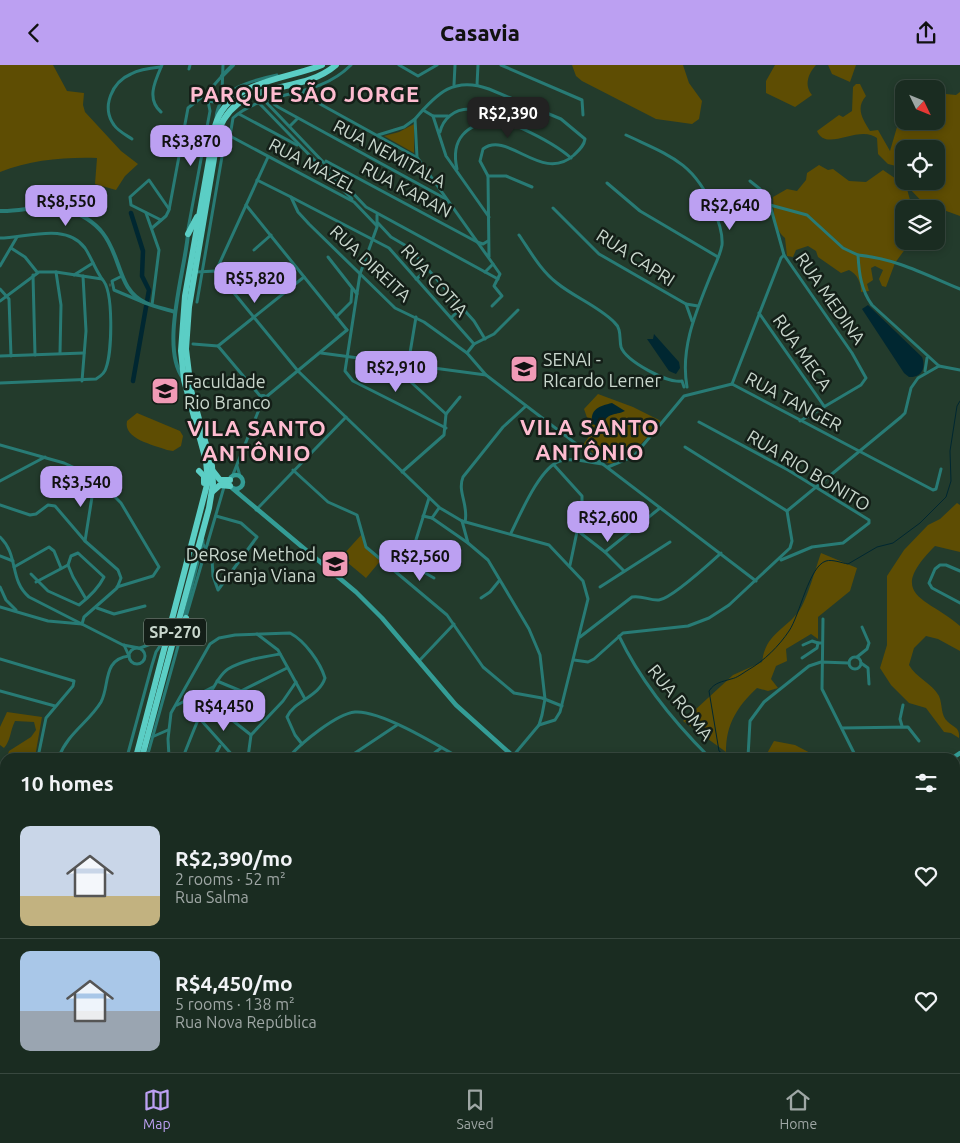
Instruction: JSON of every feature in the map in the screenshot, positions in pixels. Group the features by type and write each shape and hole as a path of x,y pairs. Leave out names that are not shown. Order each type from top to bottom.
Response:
{"highway":[{"name":"SP-270","path":"143,753 206,506 208,475 184,380 181,351 182,329 216,121 228,103 239,93 258,85 322,65"},
{"name":"SP-270","path":"137,753 170,630 206,506 212,493 213,471 191,390 186,357 189,307 198,271 218,132 223,119 232,107 245,97 293,84 326,72 336,65"},
{"path":"188,234 200,212"},
{"path":"200,441 202,459 200,468 204,478 206,506"},
{"path":"213,471 220,480 230,483"},
{"path":"212,493 218,486 230,483"},
{"path":"173,641 185,618"}],"main road":[{"path":"230,483 240,476 243,482 240,487 241,498"},
{"path":"230,483 240,487"},
{"path":"230,483 241,498 356,593 382,618 456,705 509,753"}],"street":[{"path":"223,65 223,96"},
{"path":"152,228 170,210 187,111 234,65"},
{"path":"197,302 198,271 226,139 230,135 232,121 238,114 259,103 304,92 337,79 351,65"},
{"path":"399,65 414,74 421,75 438,65"},
{"path":"454,85 455,65"},
{"path":"477,85 478,65"},
{"path":"501,65 583,102 583,115"},
{"path":"161,112 155,107 152,99 162,66"},
{"path":"132,139 119,131 110,120 108,101 110,93 123,78 130,74 162,66"},
{"path":"216,121 218,102 223,96 246,84 315,68"},
{"path":"304,92 310,78"},
{"path":"293,84 304,92 306,96 417,157 500,274 494,286 502,296 492,306"},
{"path":"378,135 404,127 416,119 435,96 454,85 477,85 561,119 584,137 584,145 571,158 556,164 549,164 499,145 489,145 480,155 488,176 489,257"},
{"path":"184,380 174,355 176,311 209,116 208,101 204,96"},
{"name":"RUA NEMITALA","path":"274,99 275,106 297,119 447,199"},
{"path":"208,101 218,102"},
{"path":"265,101 323,160 361,203 377,215 498,279"},
{"path":"259,103 354,202"},
{"path":"422,110 433,116 449,116 460,110 469,109 552,143 571,158"},
{"path":"238,114 300,146"},
{"path":"433,116 440,133 444,152 489,217"},
{"path":"440,133 449,116"},
{"path":"290,126 297,119"},
{"path":"416,119 417,157"},
{"path":"457,172 455,154 462,135 475,124 495,119"},
{"path":"284,138 287,133"},
{"name":"RUA MAZEL","path":"230,135 354,202 391,237 408,247 474,321 485,339"},
{"path":"626,135 667,155 694,174 706,192 717,216 722,242 718,257 692,321 688,337 685,377 686,391"},
{"path":"216,271 268,157"},
{"name":"RUA KARAN","path":"323,160 477,243"},
{"path":"337,177 342,169"},
{"path":"488,176 506,176 532,187"},
{"path":"161,220 131,205 128,200 147,180 150,181 170,210"},
{"path":"257,180 291,197"},
{"path":"750,181 760,189 770,205"},
{"path":"607,183 640,211 718,257"},
{"path":"336,192 341,187"},
{"path":"434,192 438,187"},
{"name":"RUA COTIA","path":"291,197 389,248 474,344"},
{"name":"RUA DIREITA","path":"291,197 298,212 309,224 400,312 416,317 467,353 486,375 756,581"},
{"path":"246,205 350,336"},
{"name":"RUA MEDINA","path":"770,205 784,255 865,374 865,382 861,385 800,421"},
{"name":"RUA MEDINA","path":"770,205 807,215 843,248 858,255 865,293 872,305 927,357"},
{"path":"0,211 57,208 85,218 104,233 130,290 148,304"},
{"name":"RUA CAPRI","path":"553,208 599,254 686,305"},
{"path":"145,213 160,252 148,304"},
{"path":"377,215 379,225"},
{"path":"384,218 371,239 360,274 345,371 353,381 446,428"},
{"path":"462,234 467,227"},
{"path":"0,238 52,233 69,237 84,247 93,263 114,290 124,296 176,311"},
{"path":"254,250 271,235"},
{"path":"519,235 535,260 554,281 613,321 621,336 621,346 630,358 670,381 682,381 686,391"},
{"path":"0,266 17,237"},
{"path":"477,243 485,244 489,241"},
{"path":"11,248 25,257 37,272"},
{"name":"RUA TANGER","path":"784,255 781,258 759,312 732,384 933,490 936,489 941,469"},
{"path":"858,255 878,257 912,268 960,289"},
{"path":"328,257 357,294"},
{"path":"74,275 93,263"},
{"path":"485,272 493,263"},
{"path":"416,279 428,270"},
{"path":"198,271 216,271"},
{"path":"216,271 298,371 440,508 463,521 549,545 570,565 583,581 588,599 562,706 556,720 539,725"},
{"path":"0,301 37,272 56,272 108,283 117,277 123,277"},
{"path":"56,272 61,305 60,354"},
{"path":"33,275 35,355"},
{"path":"82,381 86,319 83,277"},
{"path":"193,344 218,346 304,277"},
{"path":"0,383 82,381 100,377 107,367 110,333 108,283"},
{"path":"336,317 351,302 352,288"},
{"path":"0,289 7,295 11,356"},
{"path":"124,296 130,290"},
{"path":"692,321 686,305 698,306"},
{"path":"450,318 462,307"},
{"path":"467,353 474,344 485,339 518,310"},
{"name":"RUA MECA","path":"759,312 824,407"},
{"path":"408,365 416,317"},
{"path":"262,402 266,401 266,397 352,326"},
{"path":"185,618 207,551 216,516 262,402 261,397 218,346"},
{"path":"0,356 84,353"},
{"path":"321,353 486,375"},
{"path":"924,373 927,357 939,367 960,371"},
{"path":"388,361 446,414"},
{"path":"787,511 905,413 913,383 924,373 939,367"},
{"path":"511,533 535,488 554,465 560,461 572,460 614,466 634,456 686,391 732,384"},
{"path":"261,397 266,397"},
{"path":"402,472 444,435 446,414 460,397"},
{"path":"468,543 463,521 467,505 461,484 463,477 503,427 526,405"},
{"path":"256,509 346,417"},
{"name":"RUA RIO BONITO","path":"699,422 788,470 867,519 869,523 843,543 807,548 779,561"},
{"path":"0,445 45,457 95,477 121,503 159,567 153,576 117,587"},
{"path":"574,660 588,662 594,659 619,636 631,631 698,623 729,605 779,561 792,545 787,511 685,447"},
{"path":"0,481 45,457"},
{"path":"554,465 582,496 578,531 570,565"},
{"path":"237,466 240,476"},
{"path":"294,470 328,501 357,515 364,545 447,615 478,661 505,688 520,695 545,699 562,706"},
{"path":"85,541 95,477"},
{"path":"393,570 415,543 429,498"},
{"path":"0,505 30,515 38,513 48,505 55,506 85,541 118,570 121,582 97,608 84,617 82,624"},
{"path":"149,753 203,544 206,506"},
{"path":"432,518 440,508"},
{"path":"605,552 660,508"},
{"path":"203,544 212,557 213,575 218,590 258,538 244,524 216,516"},
{"path":"423,516 432,518 468,543 488,560 529,629 537,647 542,667 545,699 539,725 516,753"},
{"path":"578,531 605,552 624,571"},
{"path":"0,537 10,550 19,587 29,597 123,645 139,648 146,655 143,663"},
{"path":"600,587 670,542"},
{"path":"14,567 49,547 54,551 61,568"},
{"path":"579,638 632,597 642,596 659,600 668,596 704,569 721,553"},
{"path":"31,574 36,582 48,591 75,605 79,605 86,599 104,577 80,554 73,554 61,568 36,582"},
{"path":"0,556 14,561"},
{"path":"405,557 420,570 434,578"},
{"path":"58,559 68,562"},
{"path":"68,562 72,577 86,599"},
{"path":"960,571 940,565 935,569 929,583 932,588 960,603"},
{"path":"481,598 496,586 500,580"},
{"path":"496,586 502,585"},
{"path":"0,587 2,595 18,612"},
{"path":"97,608 114,614 145,606"},
{"path":"0,607 48,621 82,624"},
{"path":"823,619 820,643 822,689 854,753"},
{"path":"419,661 454,624"},
{"path":"849,663 851,658 857,657 867,649 869,643 862,627"},
{"path":"128,753 151,670 163,640 170,630"},
{"path":"169,753 168,729 171,713 200,659 214,641 235,635 287,632 298,638 306,646 325,678 318,689 295,706 287,717 302,744"},
{"path":"257,634 273,644 305,699"},
{"name":"RUA ROMA","path":"619,636 633,665 649,688 706,753"},
{"path":"61,753 67,741 100,703 108,672 118,660 129,656 131,651 163,640"},
{"path":"802,645 812,641 820,643"},
{"path":"802,658 817,648 820,643"},
{"path":"123,645 132,663 138,665 143,663"},
{"path":"185,753 214,686 223,673 234,665 280,654"},
{"path":"857,657 868,668 869,683"},
{"path":"0,659 71,679 75,683 44,721 39,753"},
{"path":"748,753 748,728 752,715 799,672 821,662 849,663 854,669 860,667 861,663"},
{"path":"143,663 151,670"},
{"path":"241,691 287,667"},
{"path":"217,681 241,691 245,697"},
{"path":"249,753 251,735 283,701 296,682"},
{"path":"175,706 214,686"},
{"path":"0,691 55,707"},
{"path":"208,701 251,735"},
{"path":"902,726 900,719 903,705"},
{"path":"294,753 302,744 351,713 366,713 397,725 450,753"},
{"path":"200,719 230,753"},
{"path":"356,752 397,725"},
{"path":"842,728 902,726 910,728 919,741"},
{"path":"154,729 168,739"},
{"path":"152,737 168,729"},
{"path":"216,753 220,746"},
{"path":"434,753 441,748"}],"shaded area":[{"path":"0,65 53,65 67,91 84,93 83,105 85,112 121,151 138,164 125,176 116,190 95,184 97,158 48,160 0,172"},
{"path":"572,65 683,65 689,83 702,101 699,119 692,124 656,119 582,81 576,76"},
{"path":"775,65 816,65 808,80 808,87 812,95 795,107 766,93 766,81"},
{"path":"828,65 856,65 850,82 832,74"},
{"path":"856,84 860,84 866,96 861,105 861,114 865,123 870,131 878,130 890,151 896,130 945,130 945,94 956,95 960,92 960,216 945,211 945,200 920,200 911,190 945,190 945,140 895,140 895,166 888,164 878,154 877,138 870,135 852,135 835,139 821,137 817,131 839,115 843,117 852,111 853,87"},
{"path":"414,124 414,153 384,136 399,132"},
{"path":"819,165 828,170 833,169 849,181 866,182 883,170 895,178 895,190 907,190 910,200 895,200 895,250 904,250 895,263 886,287 882,286 879,279 883,270 875,266 871,268 873,280 867,284 869,291 861,292 859,282 854,274 849,270 841,273 818,257 816,251 808,246 796,250 793,257 787,256 785,238 776,225 773,197 787,189 797,191 806,180 807,173"},
{"path":"598,394 633,407 661,421 637,448 614,463 605,462 583,445 592,432 584,409"},
{"path":"137,413 180,431 183,436 181,446 173,451 167,450 134,437 127,427 127,421"},
{"path":"957,503 960,505 960,552 935,546 920,563 913,576 912,586 916,594 924,601 960,626 960,651 938,639 926,636 914,648 909,665 912,670 936,691 945,719 958,730 959,738 951,733 944,732 926,708 909,703 891,685 880,668 887,645 887,576 904,550 928,525 940,519"},
{"path":"362,534 364,545 381,560 366,578 348,563 350,560 343,555"},
{"path":"821,553 857,568 850,591 818,617 818,639 811,634 786,649 787,661 776,666 771,679 778,688 768,691 757,688 738,709 728,733 726,752 683,721 733,675 762,662 764,652 772,638 793,618 802,606"},
{"path":"7,712 42,717 36,753 8,753 31,737 36,730 34,722 15,721 4,748 0,745 0,727"},
{"path":"774,741 795,745 810,753 767,753"}],"water":[{"path":"868,305 922,357 923,368 920,374 909,377 904,373 862,309"},
{"path":"654,334 679,362 680,368 676,374 669,371 647,339 653,339"},
{"path":"612,403 625,411 606,418 602,427 592,424 592,415 596,409"}],"waterway":[{"path":"131,213 143,251 142,276 149,290 133,381"},
{"path":"722,753 719,751 709,691 711,688 716,684 735,678 754,666 771,653 781,642 793,624 810,581 820,565 826,561 848,564 877,547 893,543 920,523 946,497 951,481 950,451 957,406 960,401"}],"place":[{"name":"SENAI - RIcardo Lerner","path":"524,369"},
{"name":"Faculdade Rio Branco","path":"165,391"},
{"name":"DeRose Method Granja Viana","path":"335,564"}],"district":[{"name":"PARQUE SÃO JORGE","path":"305,93"},
{"name":"VILA SANTO ANTÔNIO","path":"590,439"},
{"name":"VILA SANTO ANTÔNIO","path":"257,440"}]}
